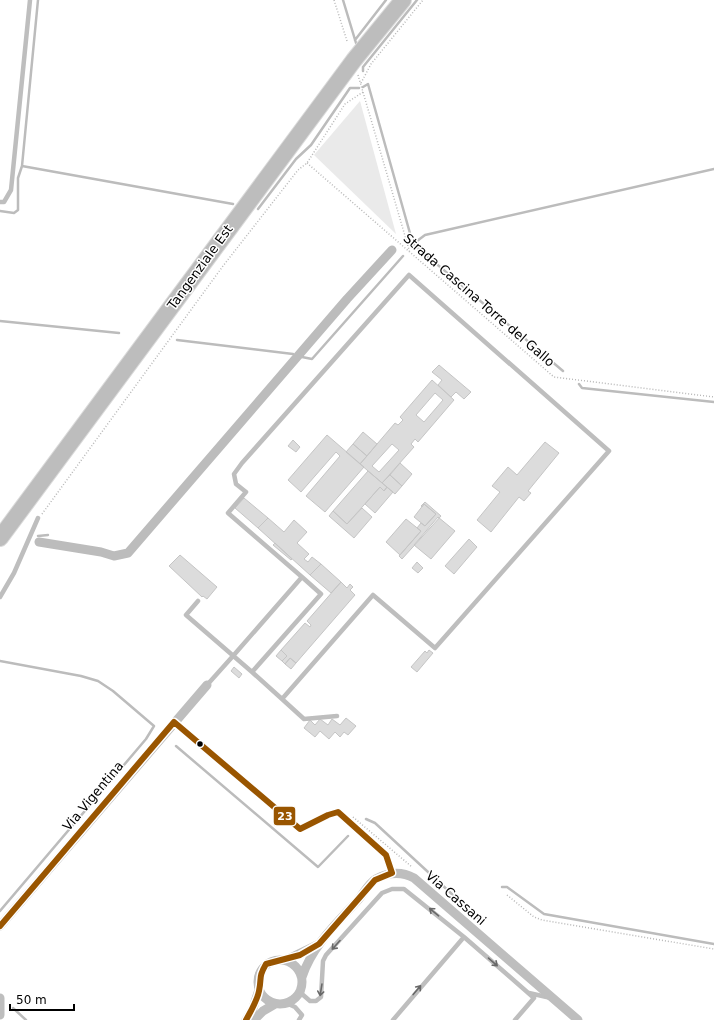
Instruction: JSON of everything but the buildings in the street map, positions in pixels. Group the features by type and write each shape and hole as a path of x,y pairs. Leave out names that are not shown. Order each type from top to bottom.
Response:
{"highway":[{"name":"Tangenziale Est","path":"0,538 354,60 403,0"},
{"path":"0,527 39,486"},
{"path":"0,547 39,486"}],"street":[{"name":"Via Vigentina","path":"0,926 207,685"},
{"path":"254,1020 263,1011 275,1004 286,1003 293,1000 302,988 302,977 319,944 375,880 392,873"},
{"name":"Via Cassani","path":"392,873 405,873 414,878 578,1020"},
{"path":"246,1020 253,1008 259,990 259,976 261,970 272,961 286,960 319,944"},
{"path":"286,960 296,966 302,977"},
{"path":"259,990 263,996 275,1004"},
{"path":"0,998 0,1015"}],"lane":[{"path":"0,202 4,202 11,190 30,0"},
{"path":"252,672 321,594 228,513 246,492 236,484 234,474 242,462 409,275 609,451 435,648 373,595 282,699"},
{"path":"0,597 14,573 38,518"},
{"path":"207,685 302,577"},
{"path":"198,601 186,615 304,719 337,716"},
{"path":"174,722 300,829 313,824 328,814 338,812 386,855 392,873"},
{"path":"302,988 302,994 310,1002 316,1001 321,997 324,961 326,956 382,894 392,889 404,889 464,937 534,998 515,1020"},
{"path":"392,1020 464,937"},
{"path":"529,994 554,999"},
{"path":"286,1003 295,1007 302,1014 300,1020"}],"path":[{"path":"334,0 347,41"},
{"path":"361,84 372,64 423,0"},
{"path":"356,71 410,253"},
{"path":"38,518 228,260 298,170 307,163 345,104 363,92"},
{"name":"Strada Cascina Torre del Gallo","path":"307,163 554,377 714,397"},
{"path":"507,895 534,917 542,920 714,949"}],"shaded area":[{"path":"360,101 396,234 314,155"}],"waterway":[{"path":"0,211 14,213 18,210 18,178 22,166 38,0"},
{"path":"343,0 356,43"},
{"path":"355,40 386,0"},
{"path":"363,71 363,67 417,0"},
{"path":"363,87 368,84 413,244 563,371"},
{"path":"258,209 296,159 311,145 350,88 359,88"},
{"path":"22,166 233,204"},
{"path":"413,244 425,235 714,169"},
{"path":"39,542 101,552 114,556 128,553 347,299 392,250"},
{"path":"302,357 312,359 403,256"},
{"path":"0,321 119,333"},
{"path":"177,340 293,354"},
{"path":"579,384 582,388 714,402"},
{"path":"38,536 48,535"},
{"path":"0,661 81,676 98,681 113,691 154,726 146,739 0,911"},
{"path":"176,746 318,867 348,836"},
{"path":"366,819 375,823 480,920"},
{"path":"502,887 507,887 544,914 714,944"},
{"path":"13,1008 26,1020"}],"transit line":[{"name":"23","path":"174,722 300,829 328,815 338,812 386,855 392,873"},
{"name":"23","path":"0,926 174,722"},
{"name":"23","path":"246,1020 257,998 261,975 266,964 300,955 319,944 375,880 392,873"}]}
